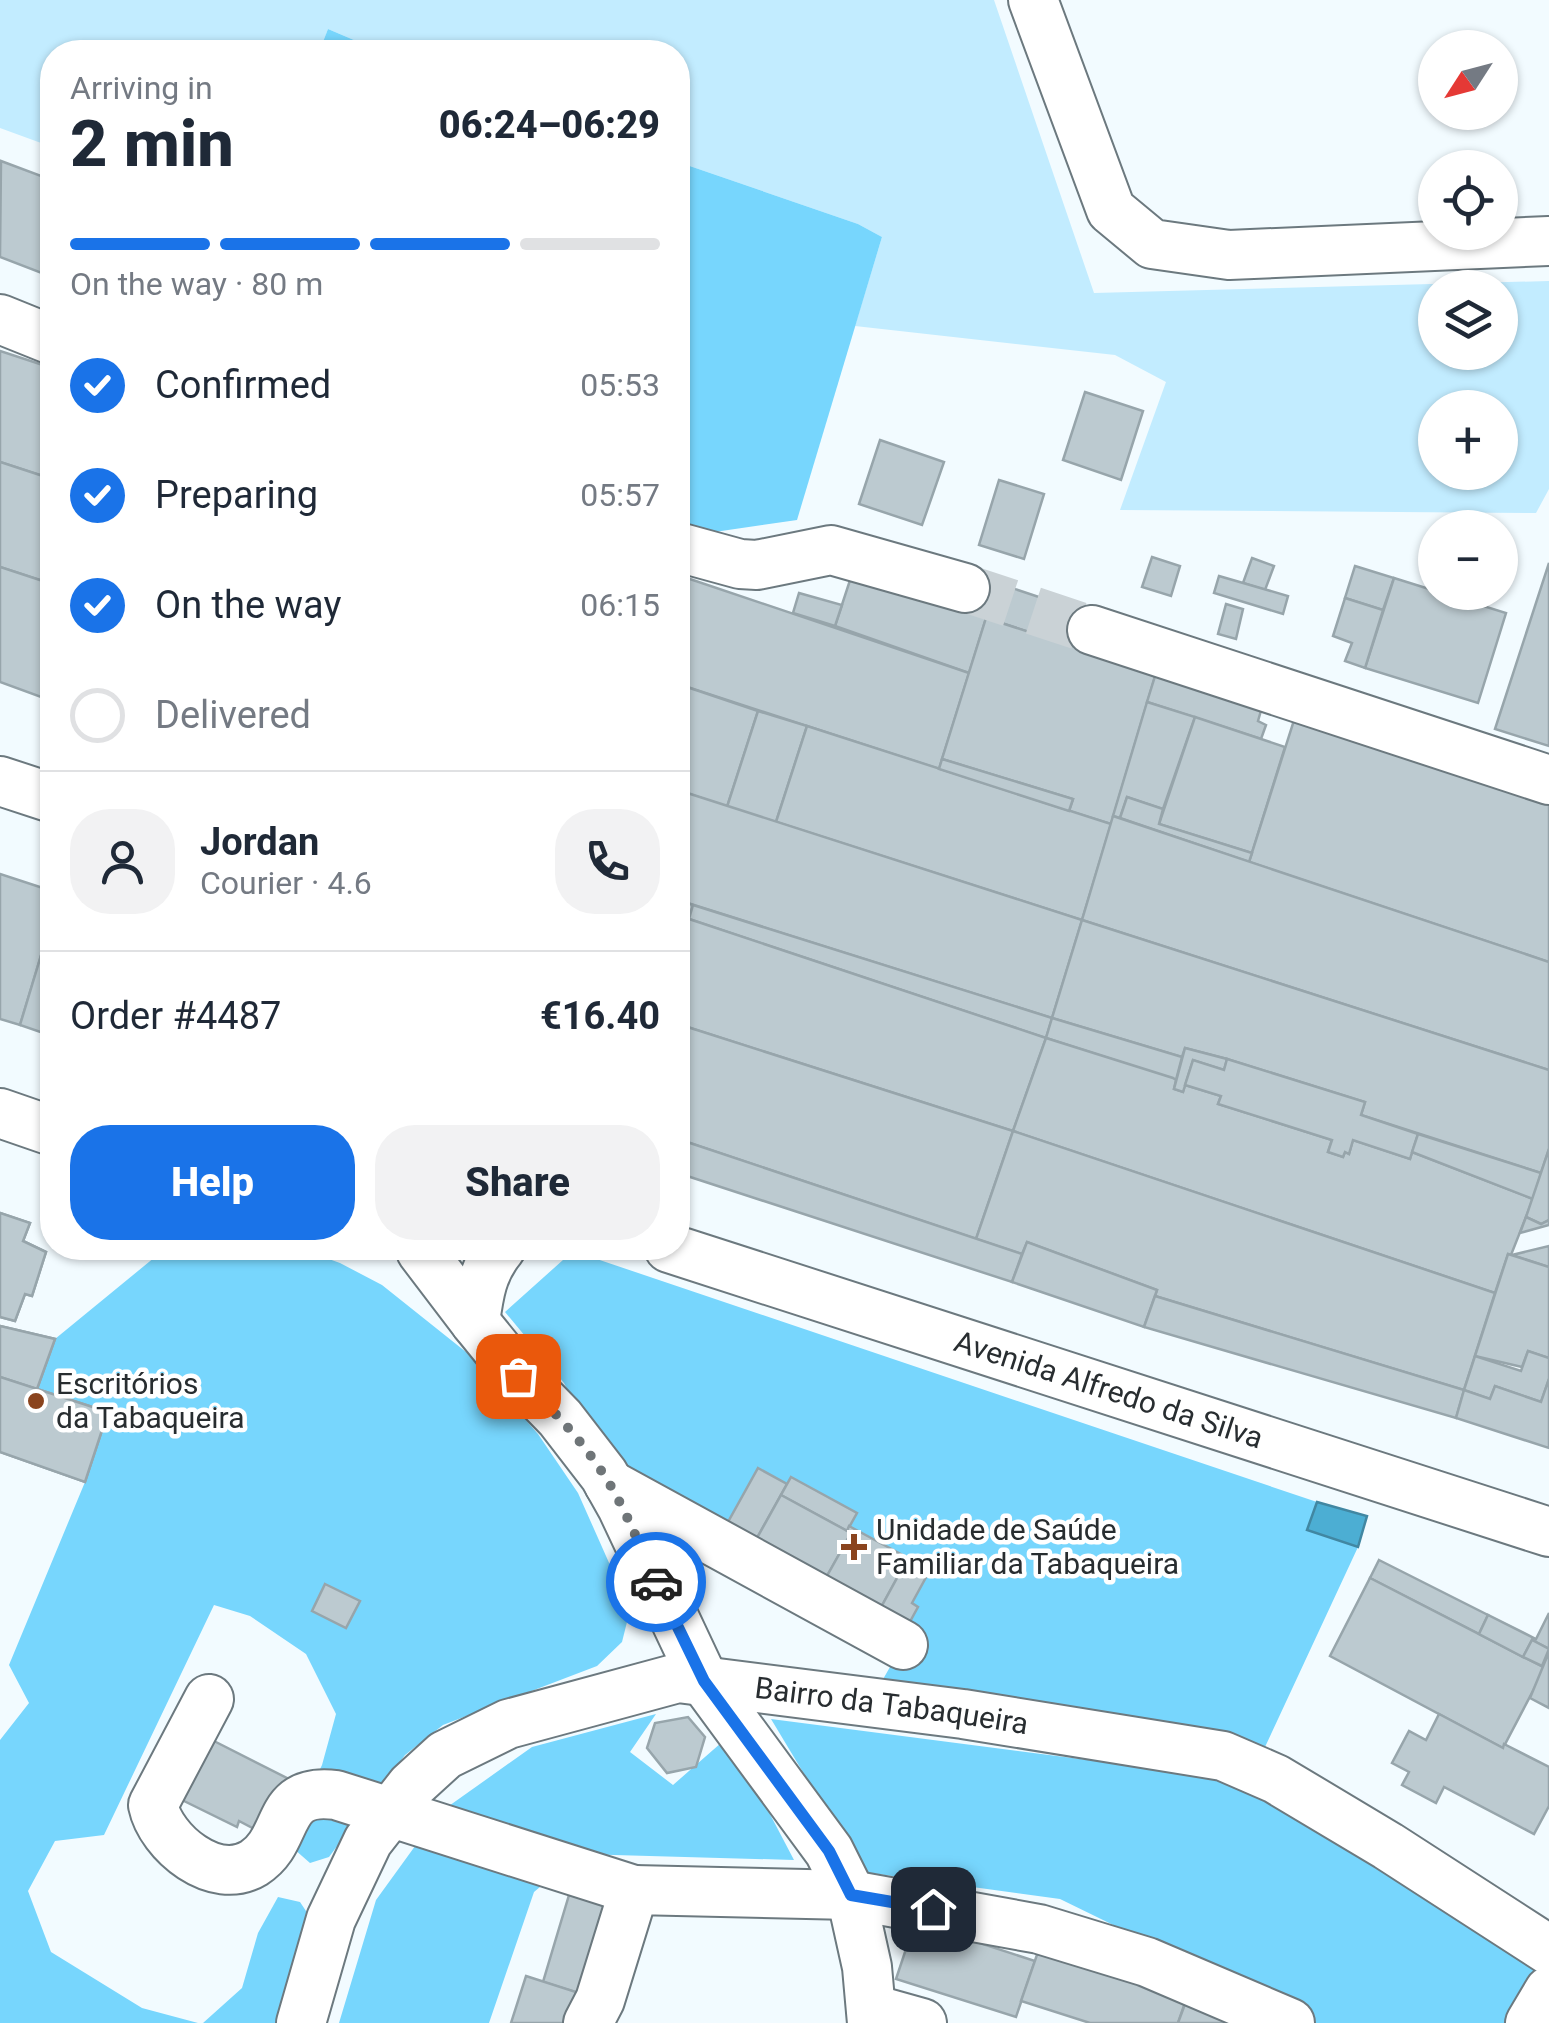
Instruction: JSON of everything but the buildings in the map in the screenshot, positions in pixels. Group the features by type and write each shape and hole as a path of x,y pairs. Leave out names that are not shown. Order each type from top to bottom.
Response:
{"street":[{"path":"1033,0 1111,210 1152,244 1229,255 1549,241"},
{"path":"0,320 40,335"},
{"path":"690,550 740,564 758,564 831,550 966,588"},
{"path":"1092,630 1549,780"},
{"path":"0,781 40,794"},
{"path":"0,1112 40,1126"},
{"name":"Avenida Alfredo da Silva","path":"690,1255 1549,1532"},
{"path":"421,1260 518,1376 560,1418 609,1484 704,1681 829,1851 851,1895 867,1967 872,2016 922,2023"},
{"path":"475,1322 480,1283 492,1260"},
{"path":"609,1484 903,1645"},
{"name":"Bairro da Tabaqueira","path":"301,2023 312,1974 331,1920 368,1841 411,1786 445,1754 508,1724 678,1678 963,1714 1222,1756 1276,1778 1549,1950"},
{"path":"208,1699 154,1806 157,1824 172,1844 197,1861 228,1868 253,1863 268,1846 289,1809 303,1798 319,1793 634,1890 851,1895 1039,1929 1147,1962 1290,2023"},
{"path":"588,2023 600,2000 634,1890"},
{"path":"1530,2023 1549,1991"}],"shaded area":[{"path":"0,0 994,0 1094,293 1418,284 1418,370 1518,370 1518,282 1549,281 1549,489 1536,513 1120,510 1166,382 1115,355 855,326 882,237 858,224 690,166 690,40 354,40 328,29 324,40 40,40 40,143 0,128"},
{"path":"328,29 354,40 324,40"},
{"path":"690,166 858,224 882,237 797,520 690,534"},
{"path":"151,1260 340,1263 382,1285 466,1352 538,1434 578,1493 630,1610 622,1642 597,1666 443,1725 405,1755 329,1857 310,1863 294,1849 298,1815 322,1765 336,1714 306,1654 250,1616 214,1605 104,1835 55,1841 28,1891 51,1952 142,2008 198,2023 0,2023 0,1740 29,1703 9,1665 85,1482 107,1412 37,1389 55,1339"},
{"path":"563,1260 600,1260 1317,1502 1307,1530 1358,1547 1265,1747 870,1702 902,1646 613,1478 564,1383 505,1312"},
{"path":"1317,1502 1367,1516 1358,1547 1307,1530"},
{"path":"656,1714 630,1752 673,1785 729,1736 794,1860 579,1854 534,1892 489,2023 339,2023 376,1900 439,1813 532,1747"},
{"path":"771,1719 1228,1778 1549,1966 1508,2023 1314,2023 1060,1899 863,1872"},
{"path":"278,1897 300,1902 308,1914 276,2023 203,2023 242,1988 258,1933"}],"tunnel":[{"path":"965,588 1092,630"}],"way so far":[{"path":"518,1376 560,1418 604,1475 656,1582"}],"place":[{"name":"Escritórios da Tabaqueira","path":"36,1401"},
{"name":"Unidade de Saúde Familiar da Tabaqueira","path":"854,1547"}],"route":[{"path":"656,1582 704,1681 829,1851 851,1895 933,1909"}]}
